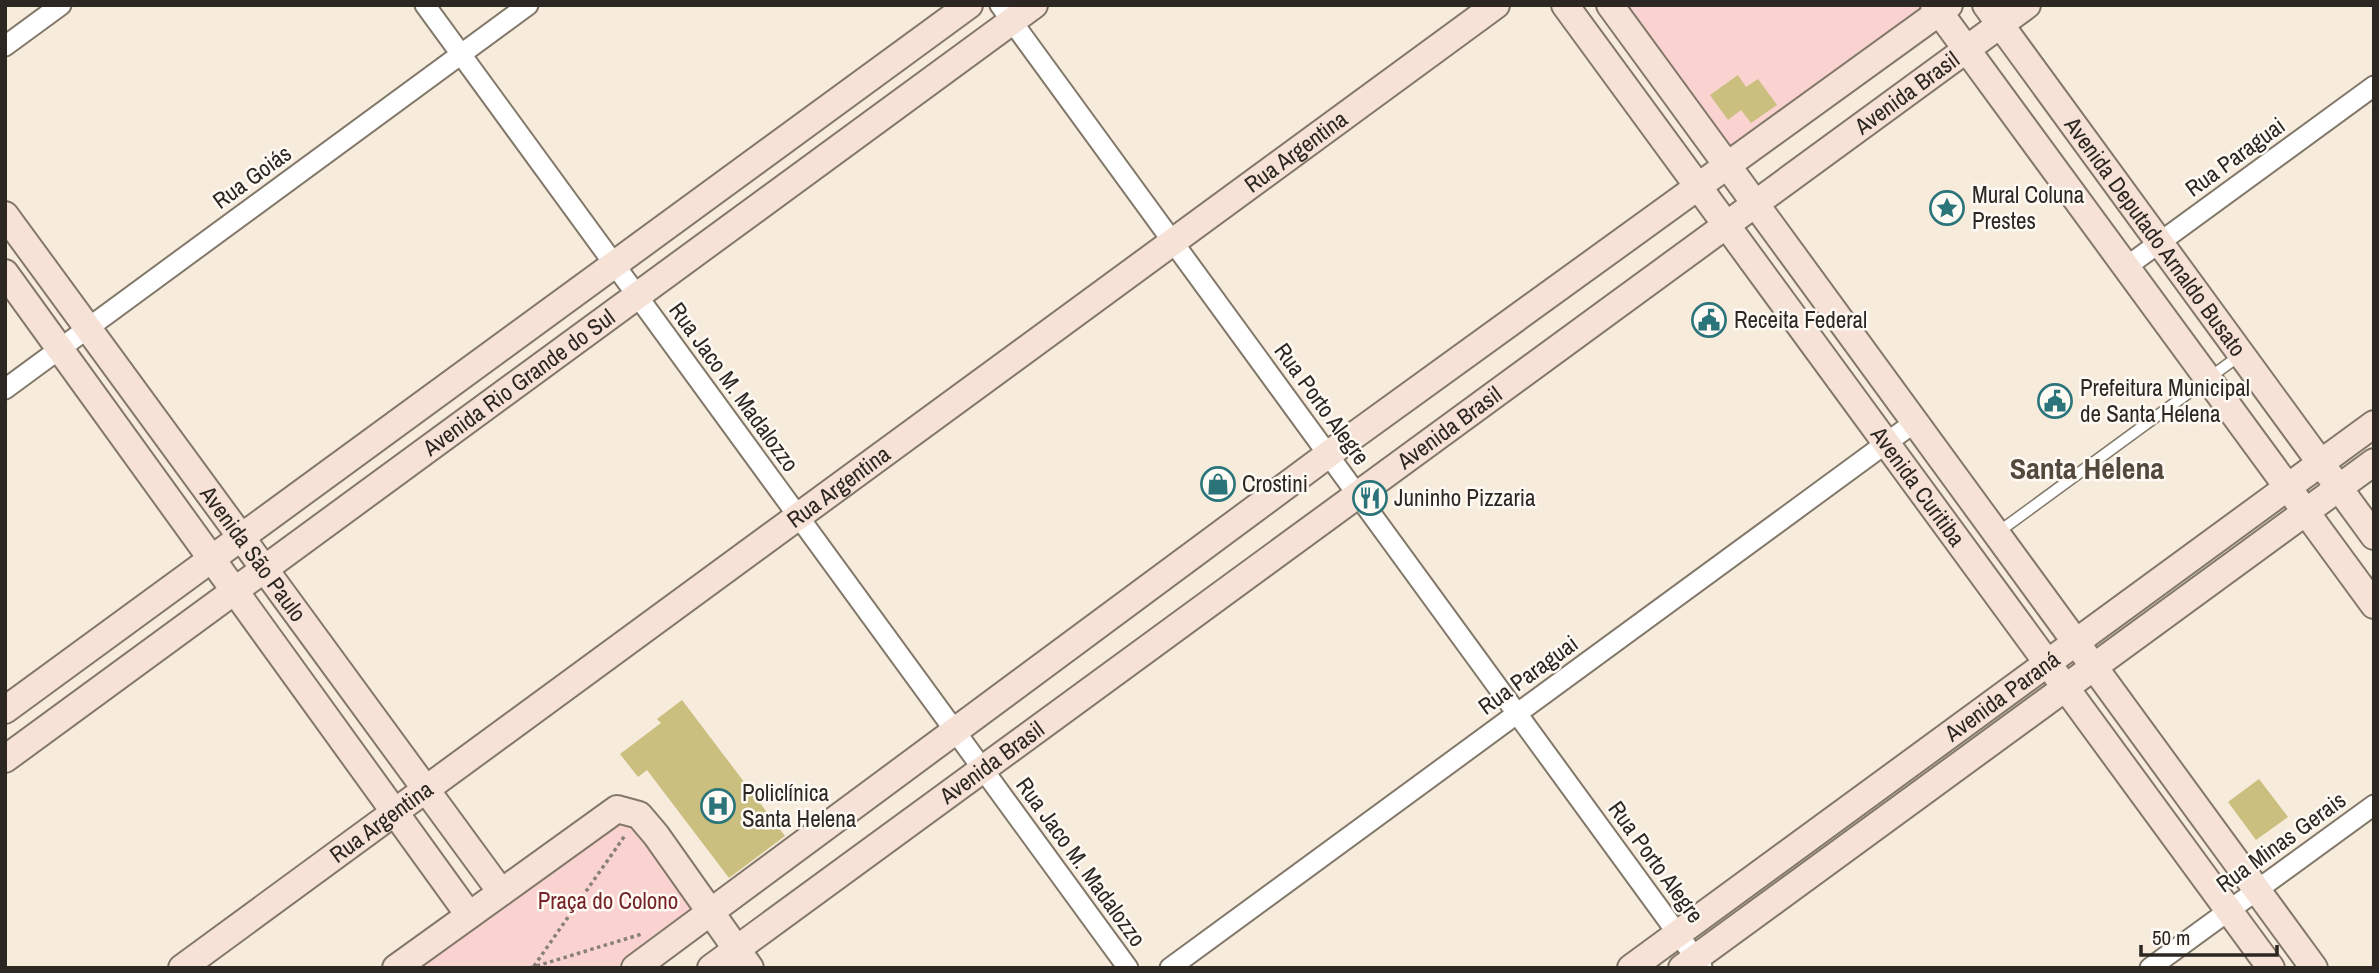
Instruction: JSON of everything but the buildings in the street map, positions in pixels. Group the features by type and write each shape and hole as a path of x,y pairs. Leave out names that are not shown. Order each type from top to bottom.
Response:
{"street":[{"path":"5,46 61,5"},
{"name":"Rua Jaco M. Madalozzo","path":"425,5 1128,968"},
{"name":"Rua Goiás","path":"5,389 528,5"},
{"name":"Avenida Rio Grande do Sul","path":"5,710 969,5"},
{"name":"Avenida Rio Grande do Sul","path":"5,759 637,296 1006,13 1034,5"},
{"name":"Rua Argentina","path":"182,968 1496,5"},
{"name":"Avenida Curitiba","path":"1565,5 2271,968"},
{"name":"Avenida Curitiba","path":"1610,5 2314,968"},
{"name":"Avenida Brasil","path":"711,968 743,959 983,770 1967,50 1994,15 2027,5"},
{"name":"Avenida Brasil","path":"635,968 1328,454 1941,8"},
{"name":"Avenida Deputado Arnaldo Busato","path":"1941,8 1967,50 2374,604"},
{"name":"Rua Porto Alegre","path":"1006,13 1678,933 1694,964"},
{"name":"Avenida Deputado Arnaldo Busato","path":"1994,15 2374,536"},
{"name":"Rua Paraguai","path":"2126,267 2374,86"},
{"name":"Avenida São Paulo","path":"5,215 501,892"},
{"name":"Avenida São Paulo","path":"5,274 469,915"},
{"name":"Rua Paraguai","path":"1170,968 1915,422"},
{"name":"Avenida Paraná","path":"1631,968 2374,424"},
{"name":"Avenida Paraná","path":"1694,964 1930,787 2374,462"},
{"path":"2190,558 2209,582"},
{"path":"1911,762 1930,787"},
{"name":"Rua Minas Gerais","path":"2150,968 2374,805"},
{"path":"396,968 617,809 639,816 743,959"}],"lane":[{"path":"1996,533 2241,354"}],"path":[{"path":"532,967 639,816"},
{"path":"532,967 648,932"}],"green space":[{"path":"1618,5 1921,5 1927,13 1729,159"},
{"name":"Praça do Colono","path":"616,817 631,820 702,911 624,968 406,968"}],"place":[{"name":"Mural Coluna Prestes","path":"1947,208"},
{"name":"Receita Federal","path":"1709,320"},
{"name":"Prefeitura Municipal de Santa Helena","path":"2055,401"},
{"name":"Crostini","path":"1218,484"},
{"name":"Juninho Pizzaria","path":"1370,498"},
{"name":"Policlínica Santa Helena","path":"718,806"}],"district":[{"name":"Santa Helena","path":"2087,469"}]}
